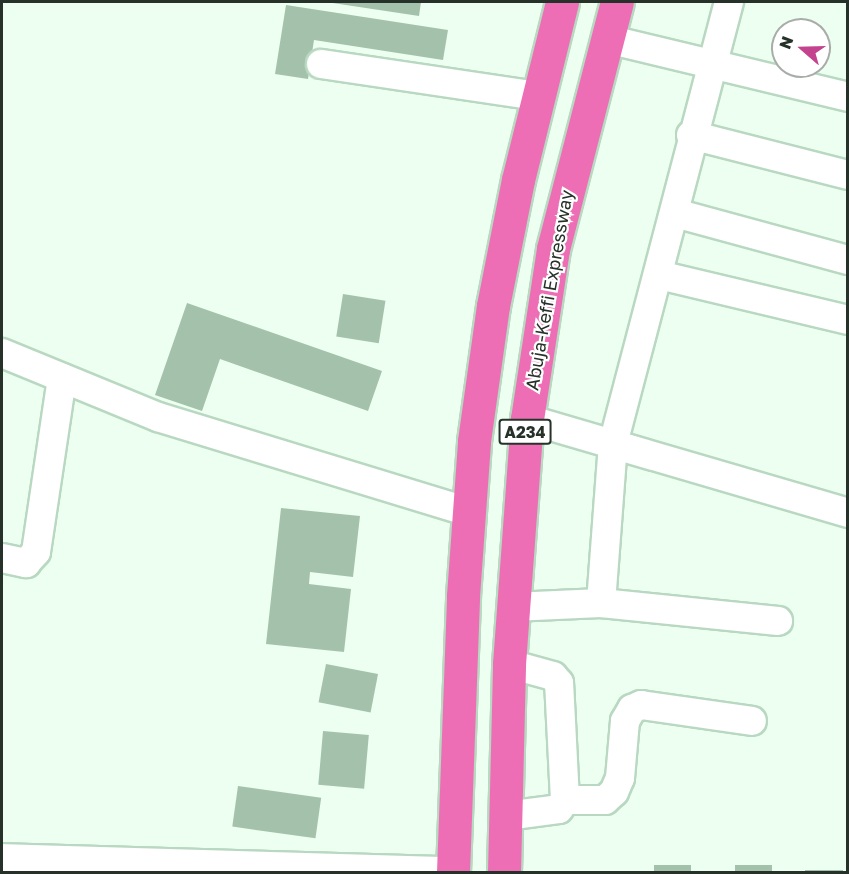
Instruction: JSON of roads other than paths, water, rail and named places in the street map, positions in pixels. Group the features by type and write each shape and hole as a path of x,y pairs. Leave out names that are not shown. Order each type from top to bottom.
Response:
{"highway":[{"name":"A234","path":"453,872 468,512 493,306 541,82 562,2"},
{"name":"Abuja-Keffi Expressway","path":"504,873 509,664 527,419 553,249 594,86 618,2"},
{"path":"541,82 573,71 594,86"}],"street":[{"path":"602,603 613,444 675,213 691,135 729,2"},
{"path":"607,39 848,97"},
{"path":"321,64 541,82"},
{"path":"691,135 848,175"},
{"path":"675,213 848,260"},
{"path":"659,275 848,320"},
{"path":"2,353 158,417 468,512"},
{"path":"2,558 26,563 36,552 62,378"},
{"path":"527,419 848,513"},
{"path":"512,607 602,603 778,621"},
{"path":"506,816 559,809 565,800 560,683 553,676 509,664"},
{"path":"565,800 605,800 614,792 620,778 625,721 632,709 641,705 752,720"},
{"path":"2,858 34,866 453,872"}]}
